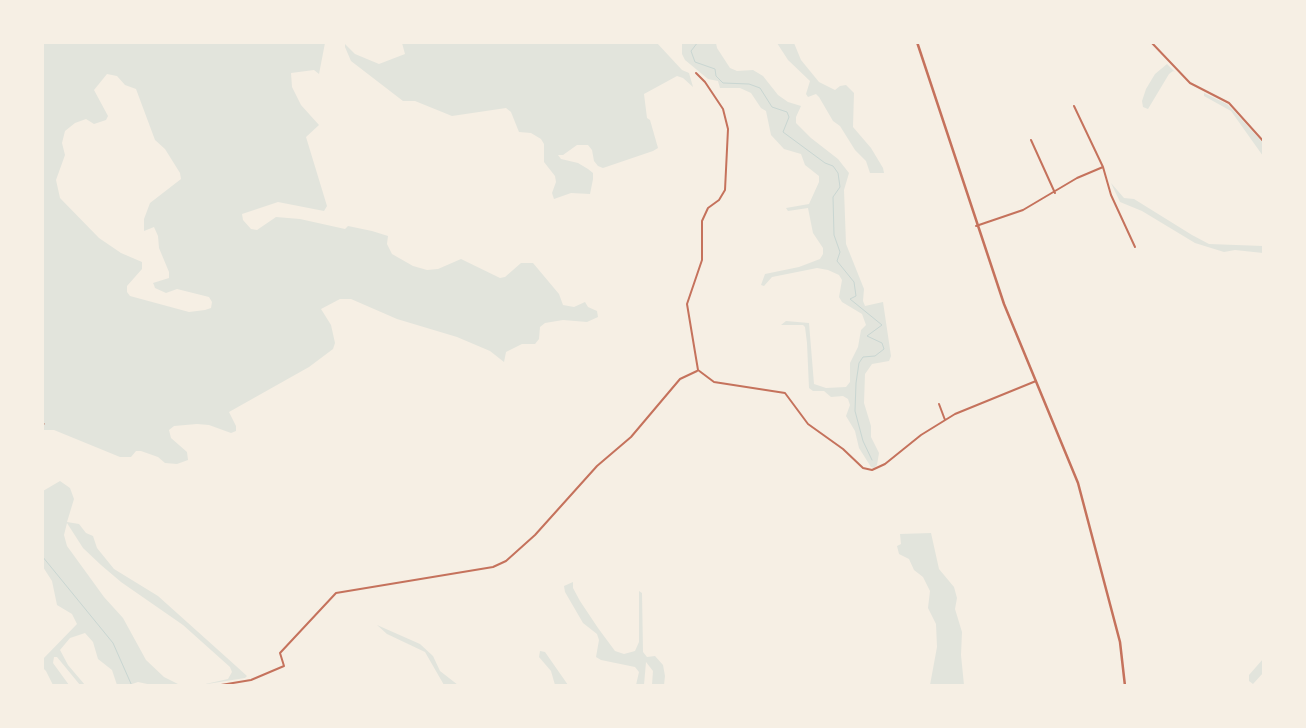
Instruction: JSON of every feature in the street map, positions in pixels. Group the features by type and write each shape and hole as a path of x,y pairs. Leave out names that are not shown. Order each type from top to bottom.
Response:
{"street":[{"path":"916,42 976,226 1004,304 1078,483 1120,642 1125,686"},
{"path":"1151,42 1190,83 1229,103 1264,142"},
{"path":"696,73 705,82 723,110 728,129 725,190 719,200 708,208 702,221 702,260 687,304 698,370 714,382 785,393 808,424 843,449 866,470 872,470 885,464 909,443 945,420 1036,380"},
{"path":"1074,106 1103,167 1111,195 1135,247"},
{"path":"1031,140 1055,193"},
{"path":"976,226 1023,210 1055,193 1077,178 1103,167"},
{"path":"215,686 251,680 284,666 280,652 336,593 493,566 506,561 535,536 597,466 631,437 680,379 698,370"},
{"path":"939,404 945,420"}],"path":[{"path":"42,418 44,424"}],"shaded area":[{"path":"43,43 325,43 319,74 314,70 291,73 292,87 301,105 319,125 306,137 327,206 324,211 278,202 242,214 243,220 251,229 257,230 276,217 300,219 345,229 348,226 372,231 388,236 387,244 392,254 413,266 427,270 438,269 461,259 500,278 505,277 521,263 533,263 559,294 563,305 574,307 585,302 588,307 597,311 598,317 587,322 563,320 545,323 540,327 539,339 535,344 522,344 506,352 504,362 490,351 457,337 397,319 351,299 340,299 321,309 331,325 335,343 333,349 309,367 229,412 236,426 236,431 231,433 209,425 197,424 174,426 169,430 171,438 187,452 188,460 177,464 165,463 158,457 141,451 136,451 131,457 120,457 54,430 43,430","holes":["107,74 117,76 125,85 136,89 155,140 165,149 180,173 181,179 150,203 144,219 144,231 154,227 158,236 159,248 169,272 169,278 153,283 155,288 166,293 177,289 209,297 212,302 211,308 189,312 130,296 127,292 127,286 142,269 142,262 121,253 99,238 60,198 56,180 65,155 62,143 65,131 75,123 86,119 94,124 106,120 108,116 94,90"]},
{"path":"402,43 657,43 682,70 689,73 693,87 683,78 677,76 644,94 647,118 650,120 658,148 653,151 603,168 594,161 592,150 588,145 577,145 563,155 558,155 561,159 578,163 588,169 593,173 593,179 590,194 571,193 554,199 552,193 556,182 555,176 544,162 544,144 541,139 531,133 519,132 511,112 506,108 452,116 415,101 403,101 351,61 345,47 345,44 355,54 379,64 405,54"},
{"path":"682,43 716,43 717,48 730,68 737,71 753,70 763,76 778,95 788,102 801,106 796,117 796,123 811,138 838,159 849,173 844,190 846,244 864,289 863,301 865,306 883,302 891,356 889,361 872,364 865,374 864,403 871,426 871,437 879,453 877,465 874,468 871,467 859,448 855,431 846,416 850,405 848,399 843,396 831,397 824,391 813,391 809,388 805,327 803,325 781,325 786,321 809,323 814,384 826,388 846,387 850,382 850,363 858,347 861,330 866,325 862,314 842,302 839,297 842,280 839,275 817,268 772,277 764,286 761,285 765,274 799,267 820,259 823,254 823,248 813,233 808,208 788,211 786,208 809,204 819,182 819,176 805,165 801,154 784,149 771,135 766,111 761,108 751,93 740,88 720,88 718,81 708,79 685,60 682,54"},
{"path":"777,43 794,43 801,60 819,82 835,90 840,86 846,85 854,93 853,127 871,148 884,173 870,173 866,161 855,150 840,126 833,121 819,97 816,94 808,97 806,94 810,81 788,60"},
{"path":"1167,64 1175,72 1173,71 1169,74 1148,109 1143,107 1142,101 1146,89 1155,74"},
{"path":"1204,93 1227,104 1234,111 1263,143 1263,156 1231,111 1204,96"},
{"path":"1111,183 1124,198 1134,199 1209,244 1263,246 1263,253 1235,250 1224,252 1195,243 1142,211 1120,202"},
{"path":"60,481 70,488 74,499 67,522 79,524 86,533 93,536 97,548 114,569 158,596 247,676 245,678 201,685 228,679 232,672 230,667 183,625 121,582 101,565 83,548 67,523 64,535 67,546 104,597 123,618 146,660 164,677 180,685 152,685 138,682 129,685 117,685 112,670 98,659 93,642 85,633 70,638 60,650 68,665 85,685 80,685 57,657 54,657 53,663 69,685 53,685 43,668 43,659 77,624 72,614 57,605 52,581 43,567 43,491"},
{"path":"931,533 939,569 954,587 957,598 955,609 962,632 961,655 964,685 930,685 937,647 936,624 928,608 930,591 923,577 914,570 909,559 899,554 897,546 901,544 900,534"},
{"path":"573,582 573,588 580,601 598,628 615,651 624,654 635,651 639,642 639,591 642,593 643,652 647,657 655,656 663,665 664,685 652,685 653,671 646,662 644,685 636,685 639,672 635,667 601,660 596,657 599,640 597,634 583,623 565,592 564,586"},
{"path":"377,625 420,644 433,656 440,671 458,685 444,685 425,652 387,634"},
{"path":"540,651 545,652 568,685 555,685 551,671 539,657"},
{"path":"1263,659 1263,673 1253,684 1249,681 1249,675"}],"waterway":[{"path":"698,42 691,51 695,62 715,69 716,76 723,83 749,84 760,88 772,107 787,112 789,117 783,132 825,163 833,166 838,173 840,187 833,197 834,235 840,252 837,261 854,282 856,296 850,299 882,325 867,336 882,343 884,349 875,356 863,357 859,363 856,383 855,411 863,441 872,460"},
{"path":"42,556 113,643 132,686"}]}
